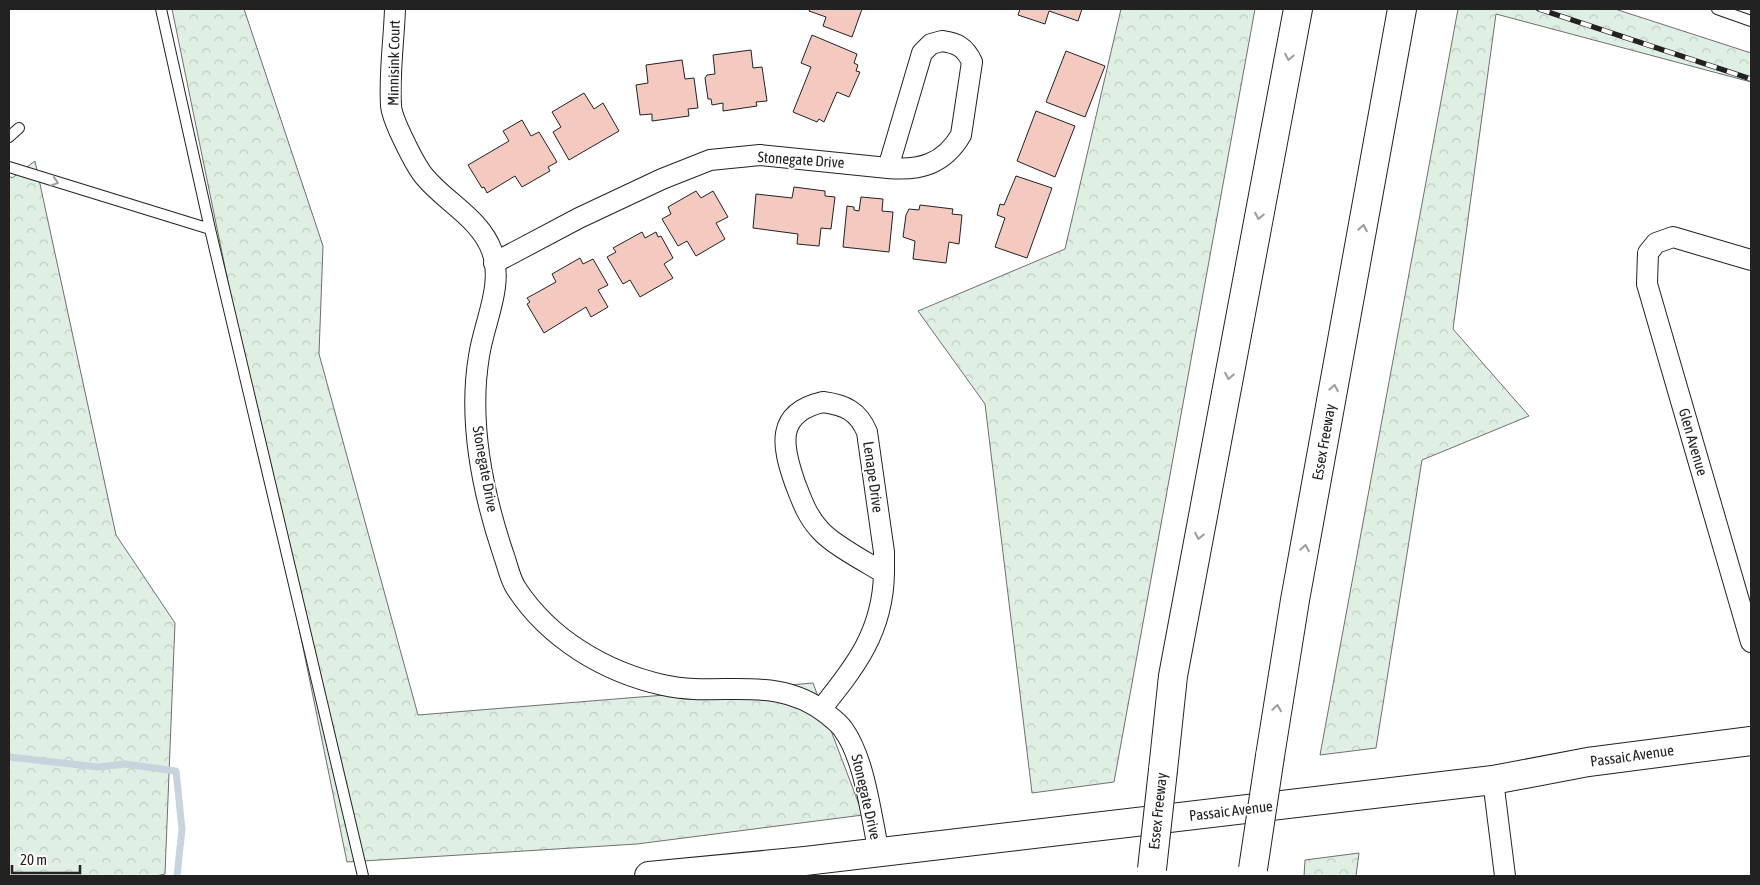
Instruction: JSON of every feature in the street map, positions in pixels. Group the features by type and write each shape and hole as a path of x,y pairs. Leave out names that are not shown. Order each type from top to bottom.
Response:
{"main road":[{"name":"Essex Freeway","path":"1151,872 1173,676 1298,9"},
{"name":"Essex Freeway","path":"1253,873 1295,600 1402,9"},
{"name":"Passaic Avenue","path":"649,876 769,871 880,853 1493,780 1588,762 1751,741"}],"street":[{"name":"Minnisink Court","path":"395,9 391,108 410,152 424,176 477,227 492,250 494,263"},
{"name":"Stonegate Drive","path":"880,853 856,750 842,726 821,709 799,696 773,689 664,686 616,671 580,650 541,621 514,585 497,535 480,461 474,403 479,356 495,285 494,263 637,190 710,160 760,155 888,168 908,169 926,167 942,158 961,135 972,62 967,52 956,43 942,41 931,44 922,52 888,168"},
{"name":"Glen Avenue","path":"1751,260 1673,237 1656,243 1648,253 1647,284 1751,642"},
{"name":"Lenape Drive","path":"821,709 855,668 876,624 883,597 884,573 884,552 867,432 862,420 852,410 841,404 824,402 810,405 796,415 788,426 784,439 785,452 806,514 822,532 884,573"},
{"path":"1493,780 1505,876"}],"lane":[{"path":"161,9 210,229 363,876"},
{"path":"1717,9 1751,21"},
{"path":"9,137 19,128"},
{"path":"9,168 210,229"}],"green space":[{"path":"172,9 244,9 323,246 319,354 418,715 813,683 863,815 637,844 347,862"},
{"path":"1121,9 1255,9 1114,782 1032,793 985,404 918,311 1065,249"},
{"path":"1458,9 1615,9 1751,53 1751,82 1496,14 1453,329 1529,416 1422,460 1376,748 1320,755"},
{"path":"35,161 116,535 175,623 165,874 156,876 9,876 9,176 12,178"},
{"path":"1359,853 1356,876 1304,876 1305,860"}],"building":[{"path":"810,9 862,9 852,37 823,26 826,17 809,11"},
{"path":"1020,9 1082,9 1078,21 1049,11 1045,24 1018,15"},
{"path":"812,35 857,54 854,63 858,65 856,71 860,72 849,97 837,92 824,122 819,119 817,122 793,112 811,67 801,63"},
{"path":"751,50 753,68 762,67 767,101 756,102 757,106 723,111 723,103 712,105 711,99 708,99 705,78 707,75 715,74 713,55"},
{"path":"1066,51 1105,66 1085,117 1046,102"},
{"path":"682,60 685,79 694,78 698,108 688,109 689,116 652,121 652,114 640,115 636,85 648,83 646,65"},
{"path":"584,93 594,109 603,103 619,131 569,160 553,132 561,127 552,112"},
{"path":"1036,111 1075,126 1055,177 1017,161"},
{"path":"522,120 531,136 539,132 557,162 548,167 550,171 522,187 515,176 487,193 468,165 509,141 503,131"},
{"path":"1016,176 1052,188 1027,258 995,247 1005,218 997,215 1000,204 1004,205"},
{"path":"794,187 825,191 825,196 835,197 831,229 821,228 819,246 797,244 798,234 753,228 756,194 792,198"},
{"path":"696,191 701,198 713,191 728,217 716,223 725,239 696,256 687,241 678,246 662,219 671,214 668,207"},
{"path":"861,197 883,199 882,211 893,212 889,252 843,247 847,206 854,207 854,210 859,211"},
{"path":"920,205 953,209 952,214 962,215 959,244 949,242 946,263 913,259 915,241 903,237 906,215 909,209 919,210"},
{"path":"642,232 645,238 656,232 658,237 661,236 673,258 664,264 673,278 640,297 630,280 623,284 607,257 616,252 613,248"},
{"path":"580,258 583,264 593,259 608,285 598,290 608,307 591,317 586,307 544,333 527,304 530,302 527,298 556,282 552,274"}],"waterway":[{"path":"9,757 98,767 125,764 176,771 182,829 177,876"}],"railway":[{"path":"1539,9 1751,79"}]}
